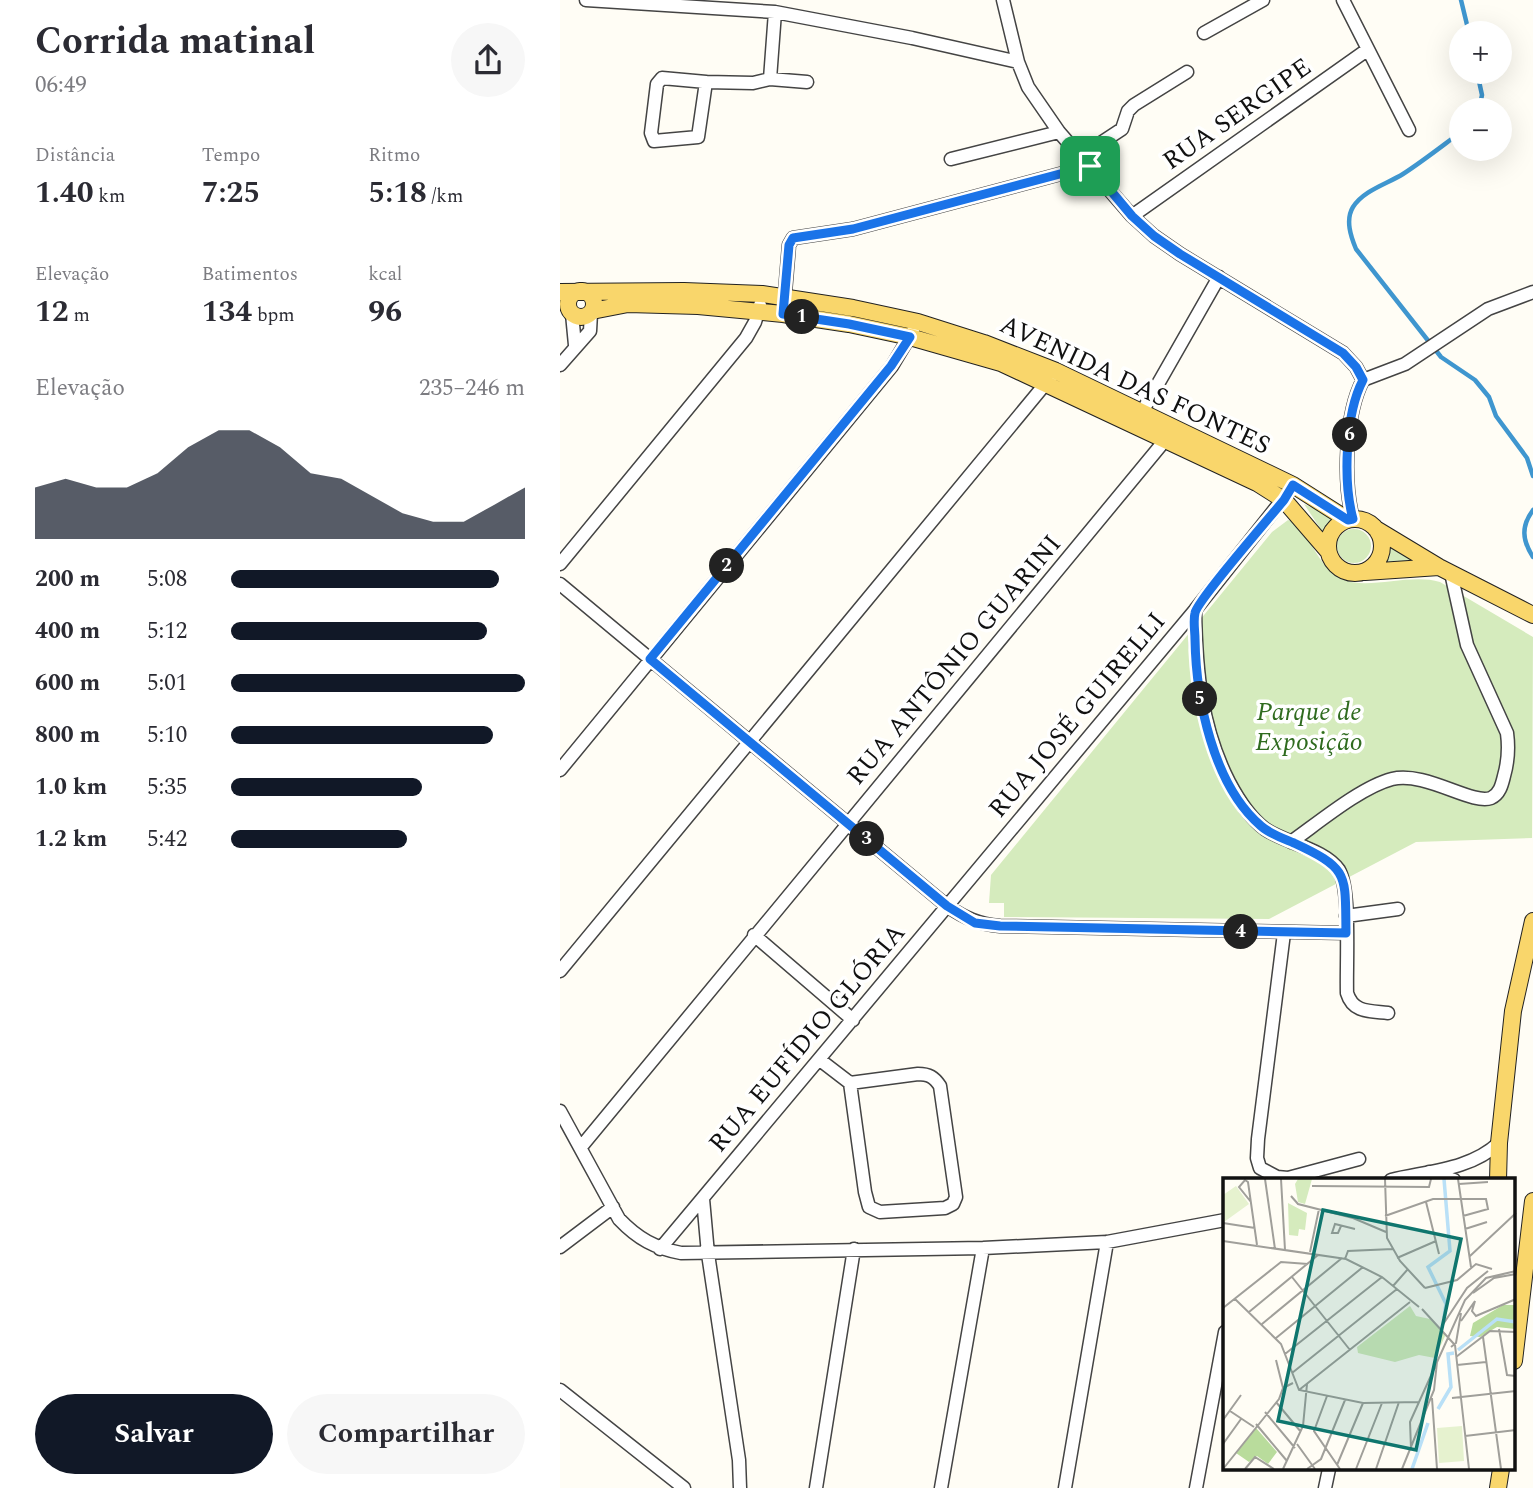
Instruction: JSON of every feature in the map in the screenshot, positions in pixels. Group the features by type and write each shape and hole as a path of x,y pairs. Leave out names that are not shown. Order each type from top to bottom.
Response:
{"main road":[{"path":"580,291 592,296 594,305 592,312 581,318 567,312 568,300 573,293 580,291"},
{"name":"AVENIDA DAS FONTES","path":"560,292 785,296 918,322 984,342 1050,377 1171,434 1293,485 1350,519 1362,520 1445,570 1533,615"},
{"name":"AVENIDA DAS FONTES","path":"592,312 637,304 698,306 783,314 910,337 1050,377 1142,412 1171,434 1284,500 1342,570 1358,573 1445,570"},
{"path":"1328,551 1327,543 1334,528 1350,519"},
{"path":"1358,573 1366,570 1378,559 1382,544 1376,529"},
{"path":"1498,1178 1499,1143 1513,1011 1526,974 1533,921"},
{"path":"1516,1331 1533,1201"}],"street":[{"path":"586,0 775,12 912,38 1018,62"},
{"path":"1003,0 1027,87 1059,132 1132,216 1180,254 1343,353 1356,367 1363,380"},
{"path":"1203,33 1263,0"},
{"path":"1343,0 1409,131"},
{"path":"770,79 775,12"},
{"name":"RUA SERGIPE","path":"1132,216 1367,50"},
{"path":"783,314 789,245 793,238 853,229 1085,161 1122,129 1128,111 1134,105 1188,72"},
{"path":"706,82 698,137 654,141 651,133 659,80 667,77 706,82 753,83 770,79 807,82"},
{"path":"951,159 1059,132"},
{"path":"1142,412 1219,276"},
{"path":"1350,519 1347,484 1351,414 1363,380 1405,364 1474,318 1507,300 1533,292"},
{"path":"560,564 746,338 759,311 762,294"},
{"path":"567,312 575,345"},
{"path":"560,365 590,331 592,312"},
{"path":"560,770 891,366 918,322"},
{"path":"560,971 1050,377"},
{"name":"RUA ANTÔNIO GUARINI","path":"581,1147 1171,434"},
{"name":"RUA JOSÉ GUIRELLI","path":"947,906 1195,610 1284,500 1293,485"},
{"path":"1292,842 1367,790 1394,779 1430,781 1480,799 1491,798 1498,793 1506,769 1507,733 1467,645 1445,570"},
{"path":"560,584 947,906 965,918 985,925 1346,933"},
{"path":"1195,610 1195,659 1200,699 1220,764 1234,793 1249,815 1263,828 1326,858 1339,871 1345,888 1347,993 1350,1001 1362,1011 1388,1013"},
{"name":"RUA EUFÍDIO GLÓRIA","path":"660,1249 947,906"},
{"path":"1346,916 1398,909"},
{"path":"1284,933 1257,1158 1260,1168 1277,1177 1305,1177 1359,1159"},
{"path":"754,935 853,1020"},
{"path":"820,1059 850,1083 864,1192 869,1207 880,1212 944,1208 953,1204 956,1197 940,1086 936,1080 926,1074 918,1074 850,1083"},
{"path":"560,1111 619,1219 632,1233 660,1249 681,1253 983,1248 1107,1242 1223,1220"},
{"path":"1400,1178 1459,1166 1483,1157 1499,1143"},
{"path":"1429,1172 1448,1178"},
{"path":"703,1199 708,1254 739,1460 740,1488"},
{"path":"560,1247 613,1208"},
{"path":"1065,1488 1107,1242"},
{"path":"941,1488 983,1248"},
{"path":"816,1488 854,1249"},
{"path":"1196,1488 1223,1343"},
{"path":"560,1390 684,1488"},
{"path":"1325,1488 1329,1470"}],"green space":[{"path":"1304,504 1333,517 1322,531"},
{"name":"Parque de Exposição","path":"1288,520 1301,529 1325,565 1342,579 1364,583 1415,579 1440,582 1533,637 1532,838 1416,842 1269,919 1004,917 1004,903 989,903 991,875 1272,532"},
{"path":"1354,529 1366,534 1371,546 1366,558 1354,563 1342,558 1337,546 1342,534"},
{"path":"1389,544 1426,564 1382,565"}],"waterway":[{"path":"1461,0 1466,21"},
{"path":"1480,84 1481,98"},
{"path":"1449,141 1397,178 1369,192 1358,201 1349,217 1351,234 1356,249 1441,357 1475,380 1489,397 1496,416 1527,458 1533,476"},
{"path":"1533,510 1526,522 1524,533 1533,557"}],"route":[{"path":"1090,166 1132,216 1154,236 1343,353 1356,367 1363,380 1351,414 1347,484 1353,519 1348,520 1293,485 1284,500 1195,610 1195,659 1200,699 1220,764 1234,793 1249,815 1263,828 1326,858 1339,871 1345,888 1346,933 1000,926 975,923 947,906 650,659 891,366 910,337 783,314 790,241 796,237 853,229 1090,166"}]}
